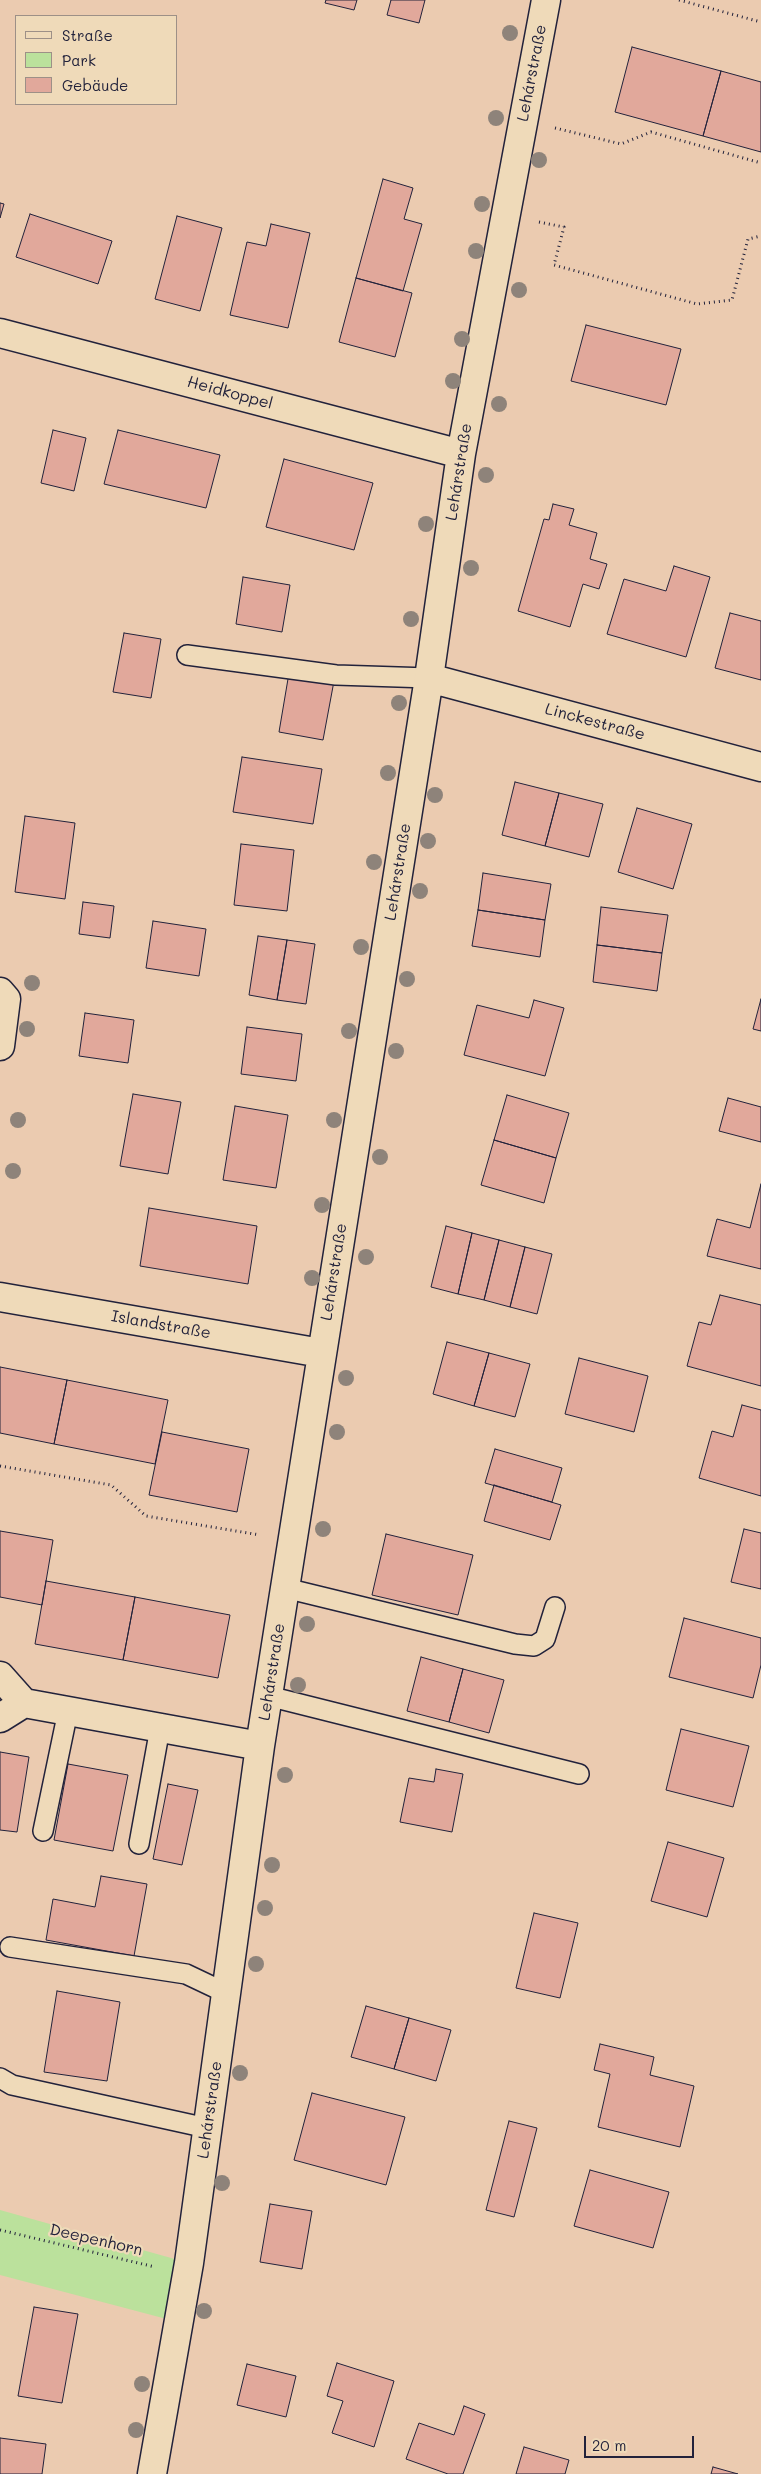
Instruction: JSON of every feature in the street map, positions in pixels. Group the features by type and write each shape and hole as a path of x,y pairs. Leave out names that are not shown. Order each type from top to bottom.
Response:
{"street":[{"name":"Lehárstraße","path":"152,2474 187,2274 260,1746 429,678 461,454 546,0"},
{"name":"Heidkoppel","path":"0,333 461,454"},
{"name":"Linckestraße","path":"429,678 761,766"},
{"path":"0,992 6,999 0,1046"},
{"name":"Islandstraße","path":"0,1297 321,1353"},
{"path":"0,1676 24,1703 260,1746"},
{"path":"0,1718 24,1703"}],"lane":[{"path":"187,656 336,675 429,678"},
{"path":"285,1588 515,1644 534,1646 545,1639 555,1607"},
{"path":"268,1696 579,1774"},
{"path":"43,1830 68,1711"},
{"path":"139,1844 160,1728"},
{"path":"10,1947 186,1974 226,1994"},
{"path":"0,2078 12,2085 207,2128"}],"path":[{"path":"679,0 761,22"},
{"path":"523,120 621,144 651,132 761,163"},
{"path":"506,215 564,227 554,264 697,304 732,300 748,239 761,236"},
{"path":"0,1466 111,1485 146,1516 293,1540"},
{"name":"Deepenhorn","path":"0,2230 187,2274"}],"green space":[{"path":"0,2210 189,2263 178,2322 0,2275"}],"building":[{"path":"326,0 357,0 354,10 325,3"},
{"path":"391,0 425,0 419,23 387,15"},
{"path":"632,47 721,71 703,136 615,112"},
{"path":"721,71 761,82 761,152 703,136"},
{"path":"383,179 413,188 404,219 422,224 403,291 356,278"},
{"path":"0,203 4,204 0,218"},
{"path":"30,214 112,241 98,284 16,257"},
{"path":"177,216 222,228 200,311 155,299"},
{"path":"271,224 310,233 288,328 230,315 247,242 266,246"},
{"path":"356,278 412,293 395,357 339,342"},
{"path":"586,325 681,349 666,405 571,381"},
{"path":"53,430 86,438 74,491 41,483"},
{"path":"118,430 220,455 206,508 104,484"},
{"path":"284,459 373,483 354,550 266,527"},
{"path":"553,504 574,509 569,525 597,533 590,559 607,564 599,589 583,584 570,627 518,611 544,519 549,520"},
{"path":"674,566 710,577 686,657 607,634 624,579 666,591"},
{"path":"243,577 290,585 282,632 236,624"},
{"path":"730,613 761,621 761,680 715,668"},
{"path":"124,633 161,639 151,698 113,692"},
{"path":"289,673 334,681 323,740 279,732"},
{"path":"242,757 322,769 313,824 233,812"},
{"path":"515,782 559,793 545,846 502,835"},
{"path":"559,793 603,804 589,857 545,846"},
{"path":"637,808 692,824 673,889 618,872"},
{"path":"25,816 75,823 65,899 15,892"},
{"path":"241,844 294,850 287,911 234,905"},
{"path":"483,873 551,884 545,920 478,910"},
{"path":"83,902 114,906 110,938 79,934"},
{"path":"601,907 668,915 662,953 597,945"},
{"path":"478,910 545,920 540,957 472,946"},
{"path":"153,921 206,929 199,976 146,968"},
{"path":"258,936 287,940 277,1000 249,995"},
{"path":"287,940 315,944 306,1004 277,1000"},
{"path":"597,945 662,953 657,991 593,982"},
{"path":"761,999 761,1031 753,1029"},
{"path":"534,1000 564,1008 545,1076 464,1055 477,1005 529,1018"},
{"path":"85,1013 134,1020 128,1063 79,1056"},
{"path":"247,1027 302,1034 296,1081 241,1074"},
{"path":"133,1094 181,1102 168,1174 120,1166"},
{"path":"507,1095 569,1113 556,1158 494,1140"},
{"path":"728,1098 761,1107 761,1142 719,1131"},
{"path":"235,1106 288,1115 276,1188 223,1180"},
{"path":"494,1140 556,1158 544,1203 481,1185"},
{"path":"761,1184 761,1269 707,1256 717,1219 750,1228"},
{"path":"149,1208 257,1226 248,1284 140,1266"},
{"path":"446,1226 472,1233 458,1294 431,1287"},
{"path":"472,1233 499,1240 484,1300 458,1294"},
{"path":"499,1240 525,1247 510,1307 484,1300"},
{"path":"525,1247 552,1254 537,1314 510,1307"},
{"path":"720,1295 761,1305 761,1386 687,1366 699,1322 711,1325"},
{"path":"447,1342 489,1353 474,1406 433,1394"},
{"path":"489,1353 530,1364 515,1417 474,1406"},
{"path":"579,1358 648,1376 634,1432 565,1414"},
{"path":"0,1367 67,1380 54,1444 0,1433"},
{"path":"67,1380 168,1400 155,1464 54,1444"},
{"path":"742,1405 761,1410 761,1496 699,1478 712,1431 733,1437"},
{"path":"162,1432 249,1449 237,1512 149,1495"},
{"path":"495,1449 562,1468 552,1502 485,1483"},
{"path":"494,1485 561,1505 550,1540 484,1521"},
{"path":"744,1529 761,1533 761,1589 731,1582"},
{"path":"0,1531 53,1540 42,1605 0,1597"},
{"path":"386,1534 473,1555 458,1615 372,1595"},
{"path":"46,1581 135,1597 123,1660 35,1644"},
{"path":"135,1597 230,1615 218,1678 123,1660"},
{"path":"684,1618 761,1638 761,1665 753,1698 669,1677"},
{"path":"421,1657 463,1669 449,1722 407,1711"},
{"path":"463,1669 504,1680 489,1733 449,1722"},
{"path":"681,1729 749,1746 733,1807 666,1790"},
{"path":"0,1752 29,1757 17,1832 0,1830"},
{"path":"68,1764 128,1775 113,1851 54,1840"},
{"path":"436,1769 463,1774 452,1832 400,1822 409,1778 434,1782"},
{"path":"168,1784 198,1790 182,1865 153,1859"},
{"path":"668,1842 724,1858 707,1917 651,1901"},
{"path":"101,1876 147,1884 134,1956 46,1940 53,1899 95,1907"},
{"path":"534,1913 578,1923 560,1998 516,1988"},
{"path":"57,1991 120,2002 107,2081 44,2072"},
{"path":"366,2006 409,2018 394,2069 351,2057"},
{"path":"409,2018 451,2030 436,2081 394,2069"},
{"path":"600,2044 654,2057 650,2075 694,2086 680,2147 598,2127 610,2074 594,2070"},
{"path":"312,2093 405,2117 386,2185 294,2160"},
{"path":"509,2121 537,2128 514,2217 486,2210"},
{"path":"590,2170 669,2192 653,2248 574,2226"},
{"path":"270,2204 312,2211 302,2269 260,2262"},
{"path":"34,2307 78,2314 62,2403 18,2396"},
{"path":"337,2363 394,2381 374,2447 332,2433 343,2401 327,2396"},
{"path":"247,2364 296,2376 286,2417 237,2405"},
{"path":"464,2406 485,2414 463,2474 448,2474 406,2459 419,2423 454,2435"},
{"path":"0,2438 46,2444 42,2474 0,2474"},
{"path":"524,2447 569,2460 565,2474 516,2474"},
{"path":"713,2467 738,2474 711,2474"}]}
